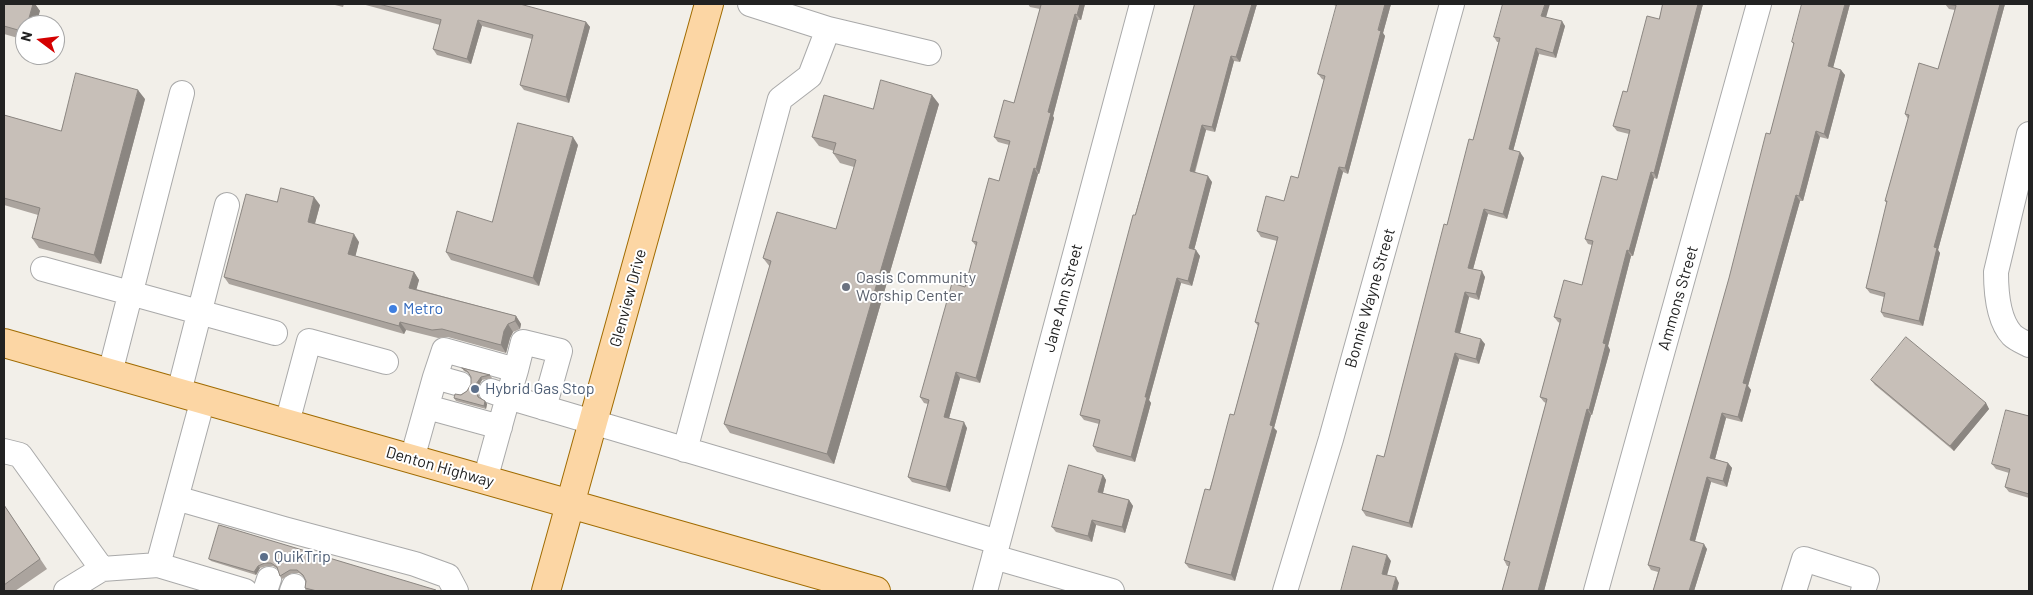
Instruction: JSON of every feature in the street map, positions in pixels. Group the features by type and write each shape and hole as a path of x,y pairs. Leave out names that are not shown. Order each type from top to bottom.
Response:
{"main road":[{"name":"Glenview Drive","path":"546,591 709,4"},
{"name":"Denton Highway","path":"4,343 485,480 839,586 876,591"}],"street":[{"path":"750,4 828,29 930,53"},
{"name":"Jane Ann Street","path":"985,591 1142,4"},
{"name":"Bonnie Wayne Street","path":"1285,591 1331,439 1452,4"},
{"name":"Ammons Street","path":"1596,591 1759,4"},
{"path":"685,450 780,99 810,76 828,29"},
{"path":"110,373 182,93"},
{"path":"2029,134 1996,272 1996,289 2002,318 2011,334 2029,345"},
{"path":"158,566 176,498 191,396 199,313 227,205"},
{"path":"43,269 275,333"},
{"path":"286,423 308,341 386,362"},
{"path":"485,480 500,428 500,394 516,370 523,342 560,351 544,408"},
{"path":"412,459 444,350 516,370"},
{"path":"435,377 460,384"},
{"path":"500,394 685,450 996,549 1112,591"},
{"path":"427,407 500,428"},
{"path":"4,451 20,455 102,569"},
{"path":"176,498 281,537 412,575 448,576 456,591"},
{"path":"1794,591 1804,559 1867,579 1863,591"},
{"path":"74,589 102,569 158,566 241,583"}],"building":[{"path":"4,4 33,4 30,15 15,15 15,29 4,26"},
{"path":"379,4 520,4 586,22 566,97 520,85 533,35 478,20 467,59 433,49 441,20"},
{"path":"1036,4 1080,4 1077,15 1075,14 1048,112 1051,113 1036,169 1034,168 976,378 956,372 944,417 964,422 946,487 908,477 929,400 920,397 952,283 965,287 977,242 972,241 989,178 999,181 1010,141 994,137 1004,100 1014,103 1041,5"},
{"path":"1195,4 1252,4 1236,57 1231,56 1212,127 1202,125 1190,171 1208,176 1189,248 1196,250 1188,281 1177,278 1131,457 1093,446 1100,420 1080,415 1133,215 1135,215"},
{"path":"1337,4 1385,4 1378,30 1381,31 1345,168 1339,167 1270,425 1273,426 1231,575 1185,563 1205,489 1210,490 1230,414 1234,415 1259,323 1255,322 1278,237 1257,231 1266,196 1284,201 1291,176 1298,178 1325,76 1318,74"},
{"path":"1503,4 1545,4 1541,16 1562,21 1553,53 1536,48 1509,149 1520,152 1503,214 1484,209 1468,268 1482,271 1476,294 1465,292 1455,332 1481,339 1476,359 1455,353 1409,523 1362,510 1377,455 1384,457 1444,224 1447,225 1469,139 1473,140 1500,38 1494,37"},
{"path":"1663,4 1698,4 1654,173 1651,172 1629,251 1627,250 1603,343 1606,344 1589,410 1587,409 1538,591 1502,591 1510,562 1504,560 1547,399 1540,397 1561,319 1554,317 1564,280 1582,285 1593,241 1585,239 1602,176 1617,180 1630,130 1613,126 1623,91 1627,92 1647,16 1659,19"},
{"path":"1802,4 1845,4 1828,66 1841,70 1824,134 1816,131 1799,196 1796,195 1743,383 1747,384 1738,417 1722,413 1710,458 1728,463 1723,481 1707,477 1690,540 1704,544 1689,591 1653,591 1660,568 1648,565 1729,278 1766,133 1770,134 1794,43 1792,42"},
{"path":"1947,4 2000,4 1934,247 1937,248 1919,321 1881,312 1885,293 1866,288 1887,201 1885,201 1909,115 1905,114 1919,63 1938,69 1956,6"},
{"path":"76,73 138,90 94,255 32,238 40,208 4,198 4,115 61,131"},
{"path":"881,80 932,95 827,454 724,424 771,261 763,258 777,212 836,229 856,160 833,153 836,143 812,137 824,95 873,109"},
{"path":"518,123 573,137 533,278 446,252 457,211 492,222"},
{"path":"281,188 314,197 308,222 354,234 348,254 414,272 409,288 516,316 515,321 508,324 504,331 501,345 442,329 432,330 400,322 399,326 224,277 246,194 277,202"},
{"path":"1906,337 1986,403 1950,446 1871,380"},
{"path":"462,368 490,375 481,377 476,384 478,397 485,401 484,406 454,398 455,394 461,395 467,391 471,384 471,377"},
{"path":"2006,410 2029,416 2029,494 2005,487 2010,469 1992,464"},
{"path":"1069,465 1103,475 1098,492 1129,500 1122,527 1092,520 1088,536 1052,527"},
{"path":"4,505 40,559 4,585"},
{"name":"QuikTrip","path":"219,525 436,591 317,591 305,588 306,581 297,570 290,570 280,576 277,567 271,563 258,566 254,572 209,559"},
{"path":"1353,546 1387,555 1382,574 1396,577 1392,591 1341,591"}],"place":[{"name":"Oasis Community Worship Center","path":"846,287"},
{"name":"Metro","path":"393,309"},
{"name":"Hybrid Gas Stop","path":"475,389"},
{"name":"QuikTrip","path":"264,557"}]}
